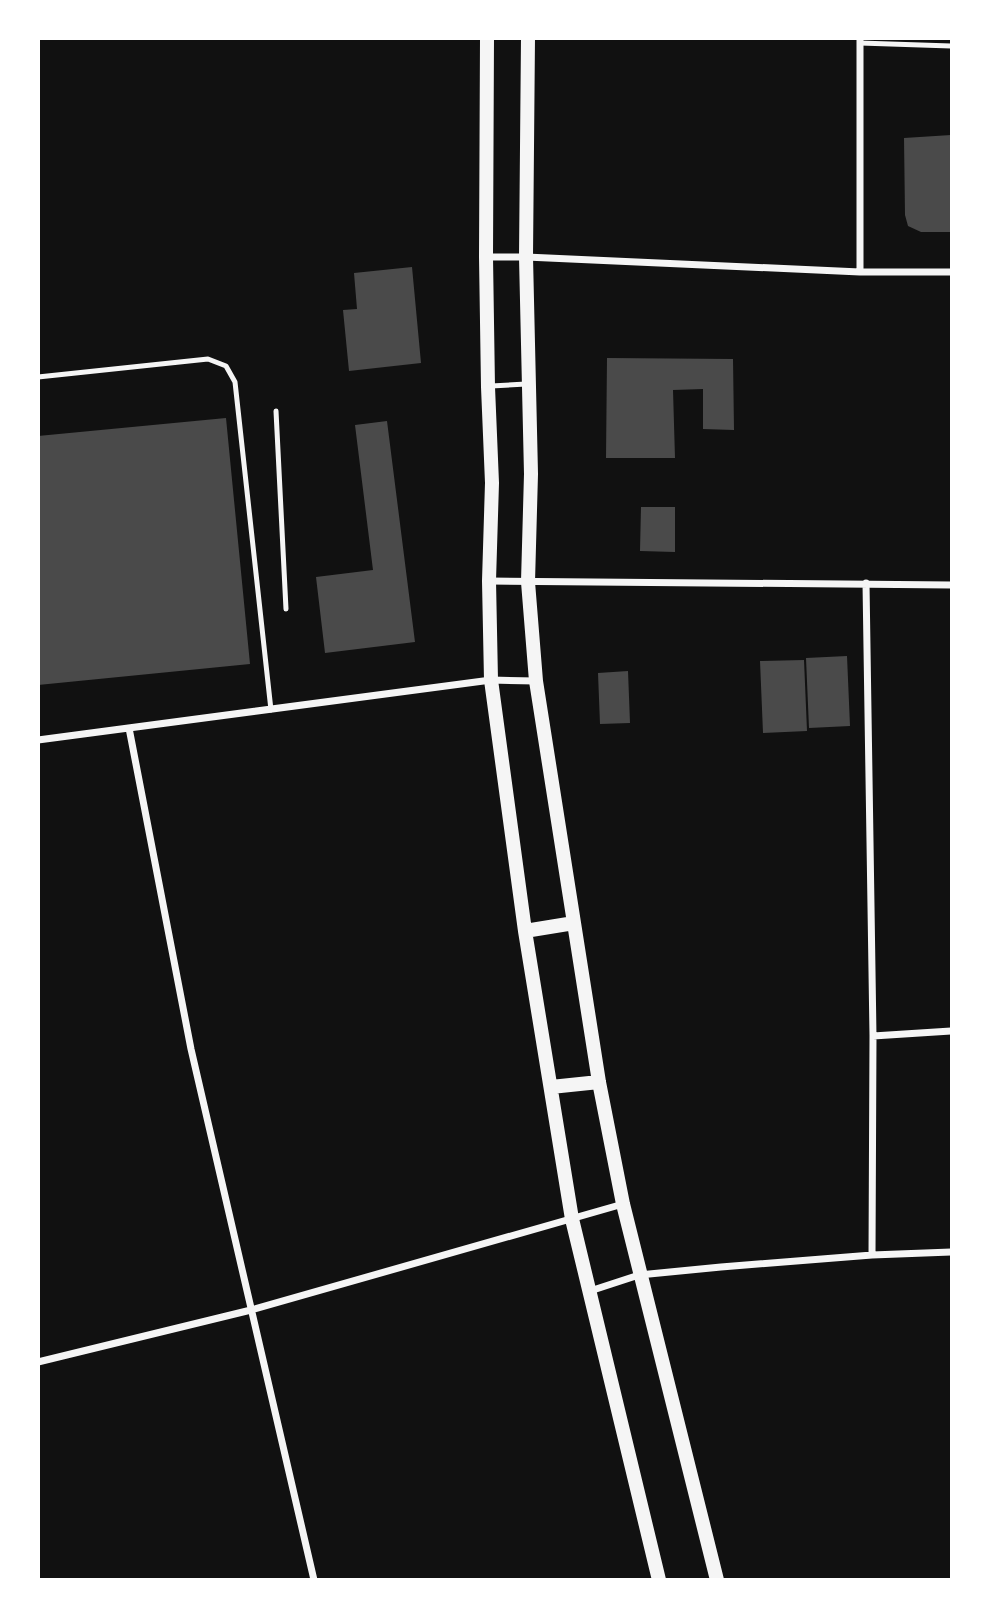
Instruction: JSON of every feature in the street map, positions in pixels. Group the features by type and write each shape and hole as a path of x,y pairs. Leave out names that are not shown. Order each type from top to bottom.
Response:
{"main road":[{"path":"487,38 486,257 492,483 489,581 491,680 525,931 572,1219 659,1580"},
{"path":"528,38 526,257 531,474 528,582 536,681 599,1082 623,1204 717,1580"},
{"path":"525,931 574,923"},
{"path":"551,1087 599,1082"}],"street":[{"path":"860,41 860,272"},
{"path":"486,257 860,272 951,272"},
{"path":"489,581 951,585"},
{"path":"866,583 873,1036 872,1255"},
{"path":"38,740 491,680 536,681"},
{"path":"129,728 191,1049 314,1580"},
{"path":"873,1036 951,1031"},
{"path":"38,1362 251,1310 623,1204"},
{"path":"590,1291 639,1275 721,1266 951,1252"}],"lane":[{"path":"860,41 951,46"},
{"path":"38,377 208,359 226,366 235,382 271,710"},
{"path":"488,387 530,383"},
{"path":"276,411 286,610"}],"building":[{"path":"951,135 951,232 921,232 908,226 905,215 904,138"},
{"path":"412,267 421,363 349,371 343,310 357,309 354,273"},
{"path":"607,358 733,359 734,430 703,429 703,389 673,390 675,458 606,458"},
{"path":"226,418 250,664 38,685 38,436"},
{"path":"387,421 415,642 325,653 316,577 373,570 355,425"},
{"path":"641,507 675,507 675,552 640,551"},
{"path":"847,656 850,726 809,728 806,658"},
{"path":"804,660 807,731 763,733 760,661"},
{"path":"628,671 630,723 600,724 598,673"}]}
